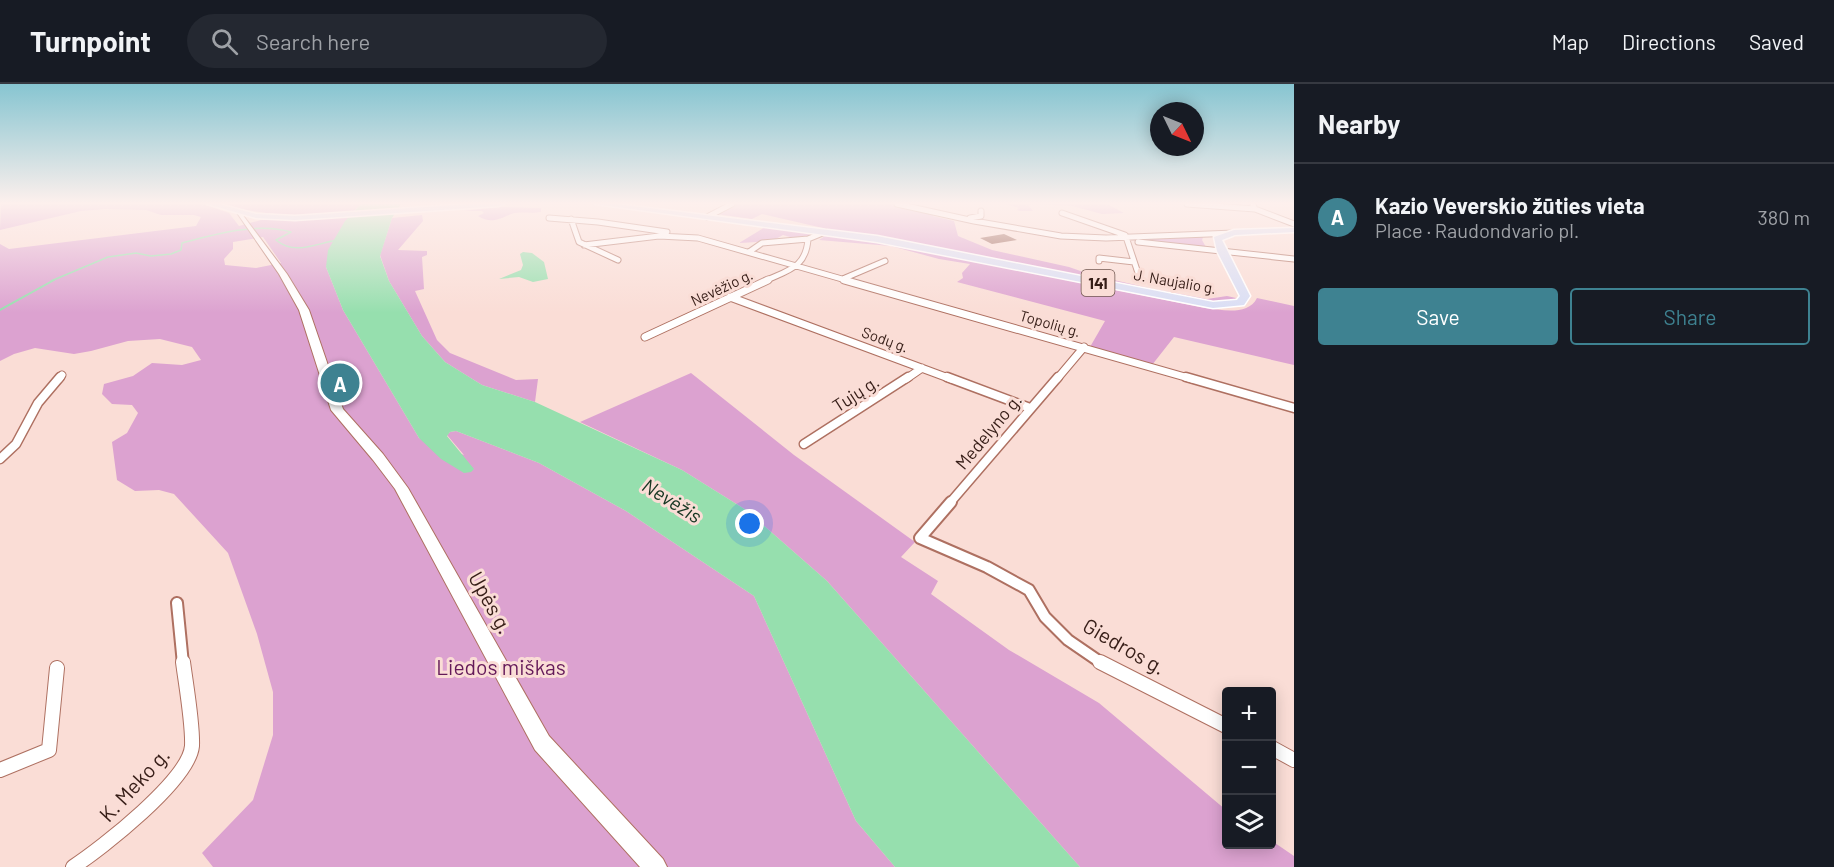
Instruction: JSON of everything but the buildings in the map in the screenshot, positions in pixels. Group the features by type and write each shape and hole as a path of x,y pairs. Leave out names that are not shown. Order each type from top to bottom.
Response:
{"main road":[{"name":"Upės g.","path":"257,241 283,274 304,310 337,410 378,457 401,488 542,744 656,867"},
{"name":"J. Naujalio g.","path":"887,241 1203,304 1240,303 1245,297 1221,251"},
{"path":"1218,241 1221,251"}],"street":[{"path":"578,241 618,260"},
{"path":"584,245 619,241"},
{"name":"Topolių g.","path":"705,241 845,278 1294,408"},
{"path":"748,252 762,243 800,241"},
{"path":"799,265 807,253 808,241"},
{"path":"1129,241 1139,276"},
{"path":"1141,241 1294,259"},
{"path":"1100,261 1099,258 1134,262"},
{"path":"845,278 885,261"},
{"name":"Nevėžio g.","path":"645,337 799,265"},
{"name":"Sodų g.","path":"730,297 1030,408"},
{"name":"Medelyno g.","path":"921,538 1084,347"},
{"name":"Tujų g.","path":"804,444 862,409 922,368"},
{"path":"0,459 16,444 38,403 62,375"},
{"name":"Giedros g.","path":"921,538 1002,574 1029,590 1045,616 1068,640 1090,657 1222,723"},
{"name":"K. Meko g.","path":"73,867 113,841 177,775 189,758 192,747 177,603"},
{"path":"0,770 49,750 57,668"},
{"path":"1276,750 1294,760"}],"green space":[{"name":"Liedos miškas","path":"78,241 242,241 233,242 233,249 224,259 225,265 256,268 281,263 265,241 338,241 326,267 343,310 419,438 464,455 447,435 456,431 539,463 626,511 754,596 856,821 895,867 213,867 202,853 253,800 273,735 273,692 257,634 228,553 174,494 159,490 135,491 117,480 112,442 127,433 138,413 132,405 112,404 102,394 104,384 133,376 152,363 182,365 201,360 192,347 160,339 128,341 74,354 35,348 0,361 0,244 9,249"},
{"path":"385,241 406,241 398,250 427,251 427,255 422,257 424,289 415,291 437,340 450,353 516,380 538,379 535,402 482,385 445,362 422,336 389,281 380,255"},
{"path":"743,241 773,241 772,241 739,243"},
{"path":"825,241 861,241 889,244 1205,308 1241,310 1253,304 1257,298 1294,306 1294,365 1174,337 1152,365 1090,347 1105,321 957,282 963,278 962,273 970,264 939,259 891,246"},
{"path":"886,241 969,241 992,250 1153,289 1207,299 1227,296 1236,298 1232,301 1213,303"},
{"path":"1143,241 1202,241 1207,249"},
{"path":"691,373 794,455 915,542 901,557 938,581 931,594 1009,650 1099,703 1222,807 1222,849 1276,849 1276,844 1294,856 1294,867 1080,867 827,581 746,510 682,470 580,422"}],"water":[{"name":"Nevėžis","path":"334,241 385,241 380,256 389,281 422,336 445,362 482,385 535,402 682,470 746,510 827,581 1080,867 895,867 856,821 754,596 626,511 539,463 456,431 450,432 447,436 474,469 464,473 441,459 419,438 343,310 326,267 328,250"},
{"path":"532,253 544,262 548,279 533,282 519,277 499,279 521,270 523,265 520,254"}],"waterway":[{"path":"51,281 108,257 136,253 151,256 171,254 181,250 182,243 191,241"},
{"path":"277,241 283,245 298,248 336,241"},
{"path":"0,310 54,280"}],"place":[{"name":"Kazio Veverskio žūties vieta","path":"340,383"}]}
